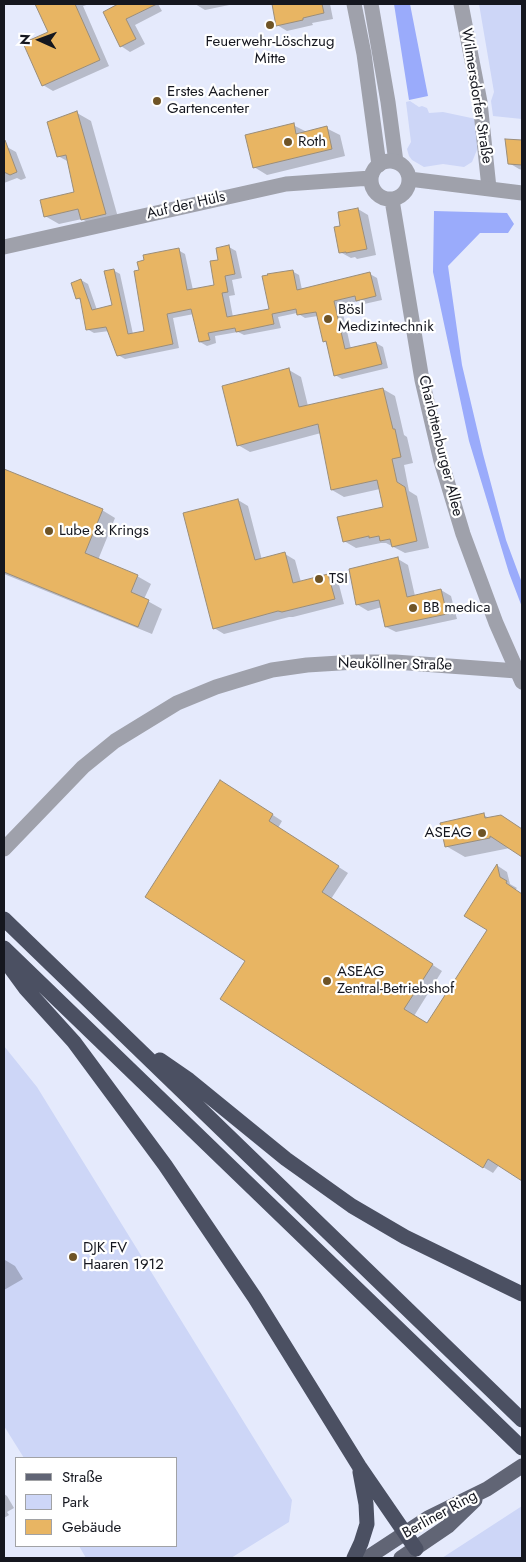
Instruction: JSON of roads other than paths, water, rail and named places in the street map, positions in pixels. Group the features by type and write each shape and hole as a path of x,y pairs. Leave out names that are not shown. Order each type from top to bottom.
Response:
{"highway":[{"path":"4,918 522,1420"},
{"path":"4,948 522,1448"},
{"path":"4,959 26,989 74,1042 165,1164 255,1298 359,1466 416,1549"},
{"path":"122,1033 189,1080 286,1159 352,1206 405,1237 522,1294"},
{"path":"354,1558 367,1524 366,1504 359,1466"}],"main road":[{"name":"Berliner Ring","path":"367,1558 428,1518 488,1489 522,1466"},
{"name":"Berliner Ring","path":"401,1558 448,1526 488,1489"}],"street":[{"path":"354,4 364,54 375,171 371,185 374,191 385,199 392,200 398,198 406,191 409,179 404,167 396,162 384,162 375,171"},
{"path":"371,4 396,162"},
{"name":"Wilmersdorfer Straße","path":"461,4 480,102 489,188"},
{"name":"Auf der Hüls","path":"4,247 276,186 375,171"},
{"path":"409,179 522,193"},
{"name":"Charlottenburger Allee","path":"392,200 422,380 441,461 463,534 496,623 520,676"},
{"name":"Neuköllner Straße","path":"4,849 83,767 115,741 177,703 216,687 272,670 307,665 356,662 395,662 520,676"}],"place":[{"name":"Feuerwehr-Löschzug Mitte","path":"270,25"},
{"name":"Erstes Aachener Gartencenter","path":"157,101"},
{"name":"Roth","path":"288,142"},
{"name":"Bösl Medizintechnik","path":"328,319"},
{"name":"Lube & Krings","path":"49,531"},
{"name":"TSI","path":"319,579"},
{"name":"BB medica","path":"413,608"},
{"name":"ASEAG","path":"482,833"},
{"name":"ASEAG Zentral-Betriebshof","path":"327,981"},
{"name":"DJK FV Haaren 1912","path":"73,1257"}]}
